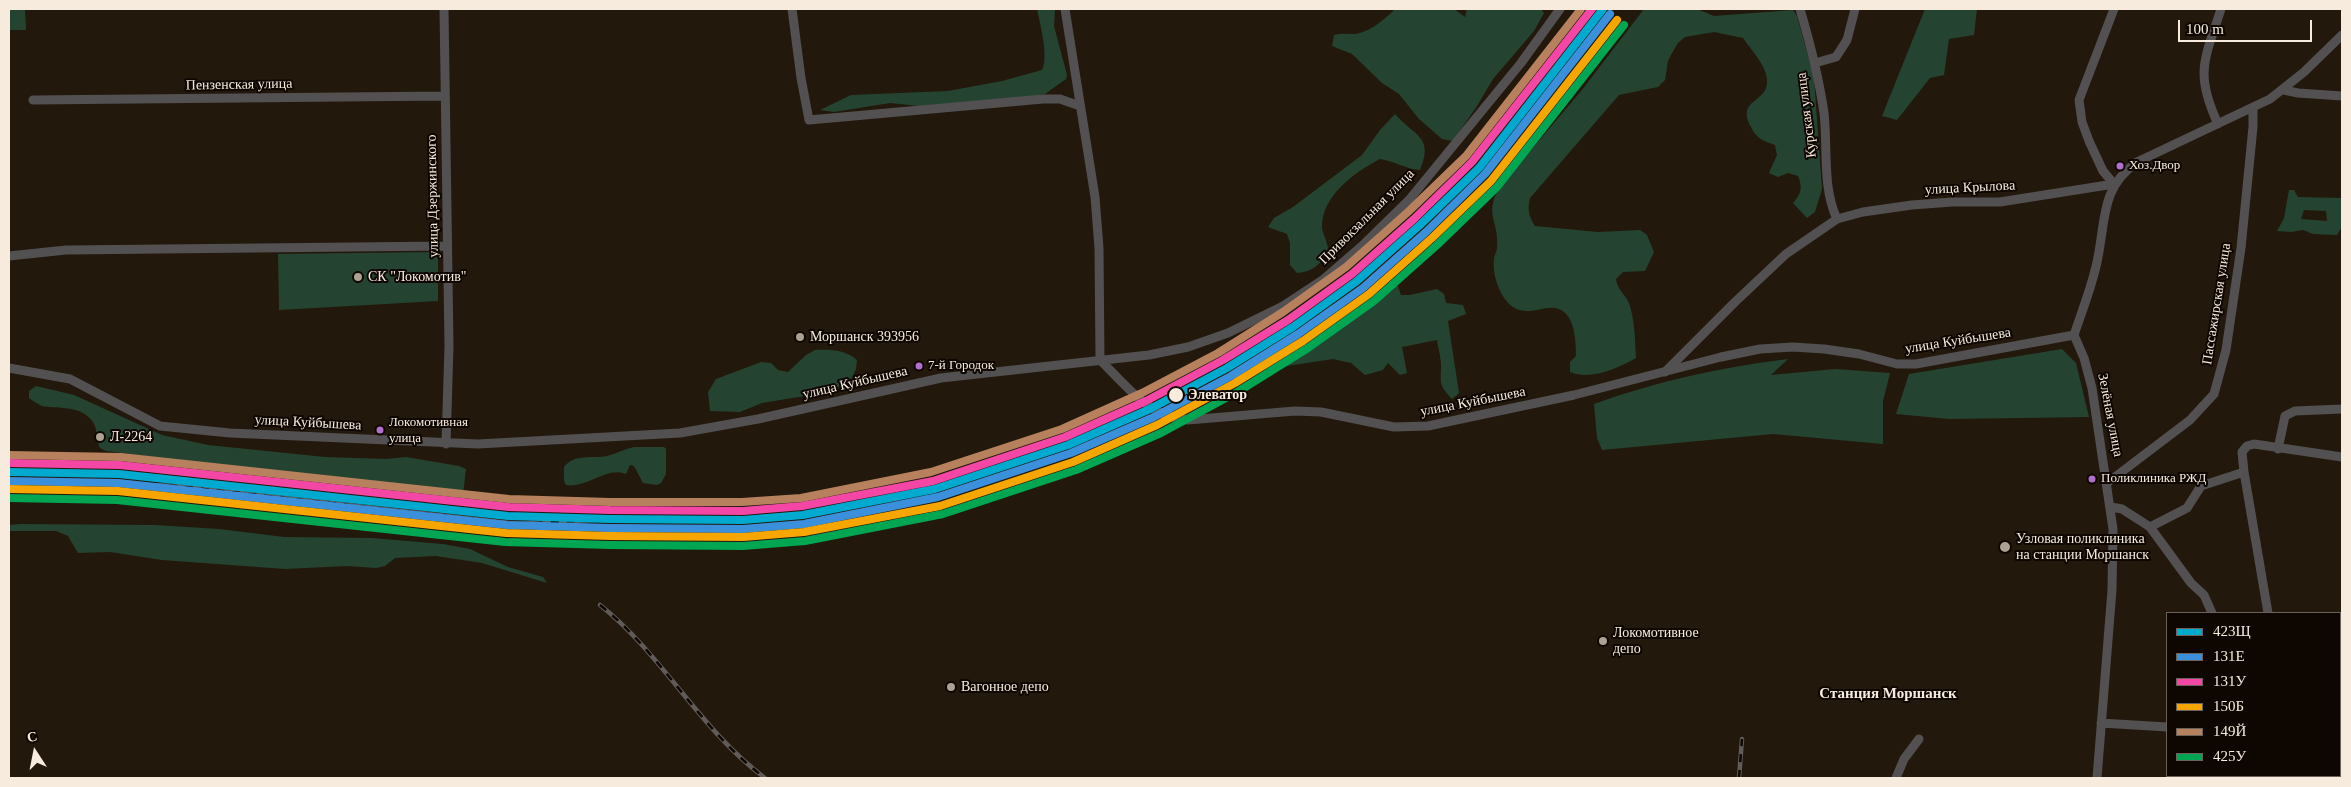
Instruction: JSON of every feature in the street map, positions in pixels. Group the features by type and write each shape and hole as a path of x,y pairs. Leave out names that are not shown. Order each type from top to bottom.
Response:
{"street":[{"name":"улица Дзержинского","path":"444,9 449,346 446,444"},
{"path":"792,9 801,78 810,120 1043,99 1060,99 1080,106"},
{"path":"1065,9 1095,197 1098,231 1100,360"},
{"name":"Привокзальная улица","path":"1100,360 1168,351 1228,333 1283,306 1324,279 1409,200 1521,63 1560,9"},
{"name":"Курская улица","path":"1800,9 1815,63 1824,115 1829,194 1837,219"},
{"path":"1815,63 1836,57 1847,40 1855,9"},
{"path":"2114,9 2079,100 2082,122 2089,141 2103,171 2114,184"},
{"path":"2218,124 2207,100 2203,84 2203,66 2221,9"},
{"path":"2074,335 2097,263 2107,204 2114,184 2125,170 2137,162 2253,108 2284,90 2342,35"},
{"path":"2284,90 2298,93 2342,96"},
{"name":"Пензенская улица","path":"32,100 445,96"},
{"name":"Пассажирская улица","path":"2107,483 2190,420 2214,394 2226,350 2241,248 2253,127 2253,108"},
{"name":"улица Крылова","path":"1663,374 1786,254 1811,235 1837,219 1863,212 1912,205 1952,202 2000,202 2114,184"},
{"path":"9,256 66,250 447,246"},
{"name":"улица Куйбышева","path":"9,368 70,379 160,426 230,434 446,444 547,442 680,433 758,419 933,379 1100,360 1150,409 1174,419 1188,420 1295,411 1312,412 1394,427 1428,426 1475,418 1760,349 1793,347 1824,349 1859,354 1897,364 1916,364 2074,335"},
{"name":"Зелёная улица","path":"2074,335 2092,388 2113,529 2112,590 2097,778"},
{"path":"2278,449 2285,416 2295,411 2342,409"},
{"path":"2268,612 2242,452 2247,446 2254,444 2342,458"},
{"path":"2150,527 2187,508 2201,486 2244,472"},
{"path":"2111,507 2122,509 2150,527 2191,583 2204,595 2212,612"},
{"path":"2101,723 2166,727"},
{"path":"1896,778 1904,759 1918,739"}],"green space":[{"path":"9,9 25,9 26,30 9,30"},
{"path":"1037,9 1055,9 1054,26 1067,75 1066,79 1045,94 919,106 890,103 834,112 820,110 851,95 948,91 1002,81 1042,70 1045,57"},
{"path":"1395,9 1454,9 1465,17 1467,9 1541,9 1544,13 1534,31 1493,79 1453,141 1442,139 1419,119 1399,94 1382,83 1352,54 1332,46 1334,35 1354,34 1365,31 1382,21"},
{"path":"1644,9 1697,9 1714,16 1793,10 1797,16 1814,78 1822,189 1815,212 1807,218 1793,203 1800,191 1798,176 1788,173 1778,177 1769,173 1777,155 1775,145 1755,134 1747,118 1749,106 1766,89 1767,76 1762,65 1743,38 1714,32 1685,37 1678,43 1668,61 1665,80 1658,87 1619,95 1530,198 1529,213 1535,226 1598,232 1640,230 1647,235 1654,252 1645,271 1623,272 1616,279 1629,302 1632,312 1636,358 1604,372 1586,375 1578,374 1570,372 1570,362 1576,356 1576,344 1574,330 1566,313 1556,308 1532,311 1520,310 1508,303 1498,286 1494,272 1497,238 1492,209 1493,202 1503,183 1582,90"},
{"path":"1925,9 1977,9 1974,35 1949,39 1944,75 1930,78 1897,120 1882,116"},
{"path":"1395,114 1424,143 1424,159 1420,170 1380,159 1350,178 1333,196 1323,216 1322,228 1328,250 1312,269 1297,273 1290,265 1290,243 1287,234 1268,227 1274,218 1293,207 1362,155 1380,130"},
{"path":"2289,190 2294,190 2298,197 2342,198 2342,227 2337,235 2313,234 2303,230 2291,232 2277,231 2284,218","holes":["2304,210 2326,211 2327,221 2301,219"]},
{"name":"СК \"Локомотив\"","path":"438,252 438,301 279,310 278,254"},
{"path":"1389,285 1398,286 1401,295 1437,289 1444,294 1446,303 1463,305 1466,314 1448,321 1459,393 1452,399 1441,383 1441,362 1437,340 1402,347 1407,373 1400,375 1388,363 1383,370 1365,375 1351,363 1333,359 1254,371 1251,362 1257,356 1267,354 1332,311 1366,299"},
{"path":"2062,349 2076,363 2089,417 1949,419 1896,414 1909,374"},
{"path":"815,350 843,352 857,360 856,369 850,382 823,393 762,403 740,412 710,411 708,392 716,379 761,362 771,363 778,370 788,372 806,355"},
{"path":"1788,359 1771,375 1835,369 1890,373 1883,401 1883,444 1773,434 1602,450 1597,438 1594,404 1642,388 1690,376"},
{"path":"36,386 74,395 162,435 208,445 325,457 387,459 406,457 459,466 466,469 463,495 458,498 443,497 386,486 106,451 100,448 95,425 88,417 76,410 42,406 29,398 29,391"},
{"path":"634,447 664,447 666,449 666,474 661,483 657,485 643,483 634,466 630,465 626,474 619,472 611,473 581,484 566,485 564,481 564,467 573,460 584,457 607,456"},
{"path":"9,525 155,525 219,529 284,537 372,538 443,544 470,549 508,567 543,577 547,583 482,563 436,556 395,558 385,566 376,568 347,566 285,569 162,560 110,552 78,553 68,536 56,531 10,531"}],"railway":[{"path":"9,481 177,486 518,524 610,519"},
{"path":"600,605 643,646 721,738 765,778"},
{"path":"1739,778 1742,739"}],"transit line":[{"name":"149Й","path":"9,455 121,457 509,499 610,502 742,502 801,498 931,472 1062,429 1142,393 1218,353 1283,312 1346,267 1408,212 1466,156 1581,9"},
{"name":"131У","path":"9,463 120,465 509,507 610,510 743,511 802,506 933,481 1065,437 1146,401 1223,360 1288,320 1352,274 1414,219 1472,162 1592,9"},
{"name":"423Щ","path":"9,472 119,474 508,516 610,519 743,520 803,515 935,489 1068,445 1150,409 1227,368 1293,327 1357,281 1420,225 1479,168 1603,9"},
{"name":"131Е","path":"9,481 118,483 507,525 610,528 743,529 804,524 938,497 1071,453 1154,417 1231,376 1298,334 1363,288 1426,232 1485,174 1610,14"},
{"name":"150Б","path":"9,489 118,491 506,533 610,536 743,537 804,532 940,506 1073,462 1157,425 1235,383 1303,341 1369,294 1432,238 1491,181 1617,20"},
{"name":"425У","path":"9,498 117,500 505,542 610,545 743,546 805,541 943,514 1076,470 1161,433 1239,391 1308,348 1374,301 1437,245 1497,187 1624,25"}],"place":[{"name":"Хоз.Двор","path":"2120,166"},
{"name":"СК \"Локомотив\"","path":"358,277"},
{"name":"Моршанск 393956","path":"800,337"},
{"name":"7-й Городок","path":"919,366"},
{"name":"Элеватор","path":"1176,395"},
{"name":"Локомотивная улица","path":"380,430"},
{"name":"Л-2264","path":"100,437"},
{"name":"Поликлиника РЖД","path":"2092,479"},
{"name":"Узловая поликлиника на станции Моршанск","path":"2005,547"},
{"name":"Локомотивное депо","path":"1603,641"},
{"name":"Вагонное депо","path":"951,687"}],"district":[{"name":"Станция Моршанск","path":"1888,694"}]}
